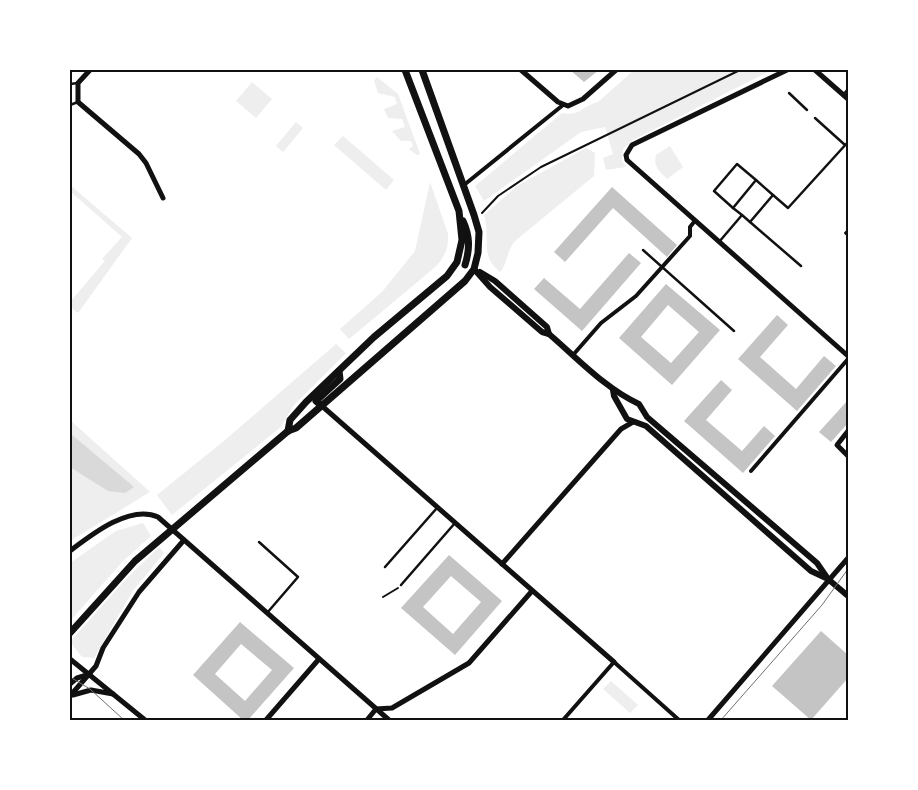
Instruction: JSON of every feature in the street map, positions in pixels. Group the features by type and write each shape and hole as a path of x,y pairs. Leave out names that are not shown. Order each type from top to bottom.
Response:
{"main road":[{"path":"288,431 290,420 339,370 374,337 461,263 462,240 458,211 405,70"},
{"path":"70,633 122,574 172,529 288,431 296,428 453,293 474,269 478,252 479,232 422,70"},
{"path":"461,263 474,269"},
{"path":"322,406 316,401 340,379 339,370"}],"street":[{"path":"90,70 78,83 78,102 139,154 146,163 163,198"},
{"path":"521,70 563,105"},
{"path":"464,185 563,105 576,103 616,70"},
{"path":"751,471 848,358 627,160 628,151 642,140 787,70"},
{"path":"816,70 846,96"},
{"path":"573,355 601,323 636,296 662,268 690,236 690,227 694,222"},
{"path":"474,269 490,286 542,332 549,334 613,390 632,402 639,404 643,412 817,563 828,579"},
{"path":"613,390 614,396 627,419 655,434 811,571 828,579 847,593"},
{"path":"624,411 626,405 632,402"},
{"path":"322,406 679,720"},
{"path":"502,564 621,429 641,418 643,412"},
{"path":"848,430 838,445 848,456"},
{"path":"70,551 117,522 134,514 152,514 172,529 389,720"},
{"path":"70,696 96,666 103,648 139,592 184,540"},
{"path":"708,720 848,558"},
{"path":"367,720 376,709 392,708 469,663 532,591"},
{"path":"70,659 145,720"},
{"path":"266,720 319,659"},
{"path":"562,720 614,662"},
{"path":"70,684 77,678 90,674"},
{"path":"70,696 91,690 116,695"}],"lane":[{"path":"70,84 78,83"},
{"path":"846,96 848,89"},
{"path":"789,93 807,110"},
{"path":"70,105 78,102"},
{"path":"801,266 714,191 737,164 788,208 847,143 815,118"},
{"path":"733,208 756,180"},
{"path":"750,222 773,195"},
{"path":"718,243 742,215"},
{"path":"643,250 734,331"},
{"path":"386,567 437,507"},
{"path":"401,585 455,523"},
{"path":"259,542 298,577 267,613"}],"path":[{"path":"482,213 498,196 541,167 740,70"},
{"path":"848,230 845,233 848,236"},
{"path":"383,597 395,592 401,585"}],"shaded area":[{"path":"634,70 772,70 633,140 623,149 622,161 626,167 606,170 603,158 613,154 605,127 581,132 484,201 475,186 562,113 577,112 598,102"},
{"path":"377,77 398,94 420,154 417,155 409,149 413,146 411,141 401,141 392,131 405,127 402,119 388,118 384,109 397,104 395,97 378,93 374,81"},
{"path":"252,82 272,99 256,118 236,101"},
{"path":"296,122 303,128 283,152 276,146"},
{"path":"343,136 394,180 386,190 334,145"},
{"path":"670,146 683,167 667,179 657,168 655,159 656,155"},
{"path":"586,148 595,153 594,176 515,241 500,272 494,266 488,253 484,215 517,186"},
{"path":"430,182 448,234 447,249 441,261 349,339 340,329 382,292 415,251"},
{"path":"70,185 132,238 78,313 70,307 70,302 105,261 102,259 122,237 70,191"},
{"path":"336,344 346,353 294,405 281,427 172,515 157,495 225,440"},
{"path":"70,420 150,492 70,541"},
{"path":"71,434 134,487 125,493 108,491 70,467"},
{"path":"143,523 151,536 123,561 70,621 70,563 116,531"},
{"path":"159,547 164,553 132,592 94,658 82,657 70,642 125,580"},
{"path":"611,681 638,705 630,713 603,689"}],"building":[{"path":"570,70 599,70 584,82"},
{"path":"612,187 677,245 667,257 613,208 565,262 554,252"},
{"path":"629,253 641,263 582,331 534,289 544,278 580,309"},
{"path":"666,284 720,330 672,385 619,338","holes":["668,305 699,332 671,363 641,337"]},
{"path":"777,315 788,325 760,357 796,389 824,356 836,366 797,411 738,359"},
{"path":"721,380 732,390 706,420 742,451 764,426 775,436 743,473 684,421"},
{"path":"848,400 848,423 831,442 819,432"},
{"path":"449,555 502,601 455,655 401,608","holes":["451,576 481,602 453,634 423,607"]},
{"path":"240,622 294,668 248,720 243,720 193,675","holes":["241,644 272,670 245,701 215,674"]},
{"path":"821,631 848,655 848,678 811,720 772,686"}],"tram line":[{"path":"721,720 822,605 848,569"},
{"path":"70,677 90,689 124,720"}]}
